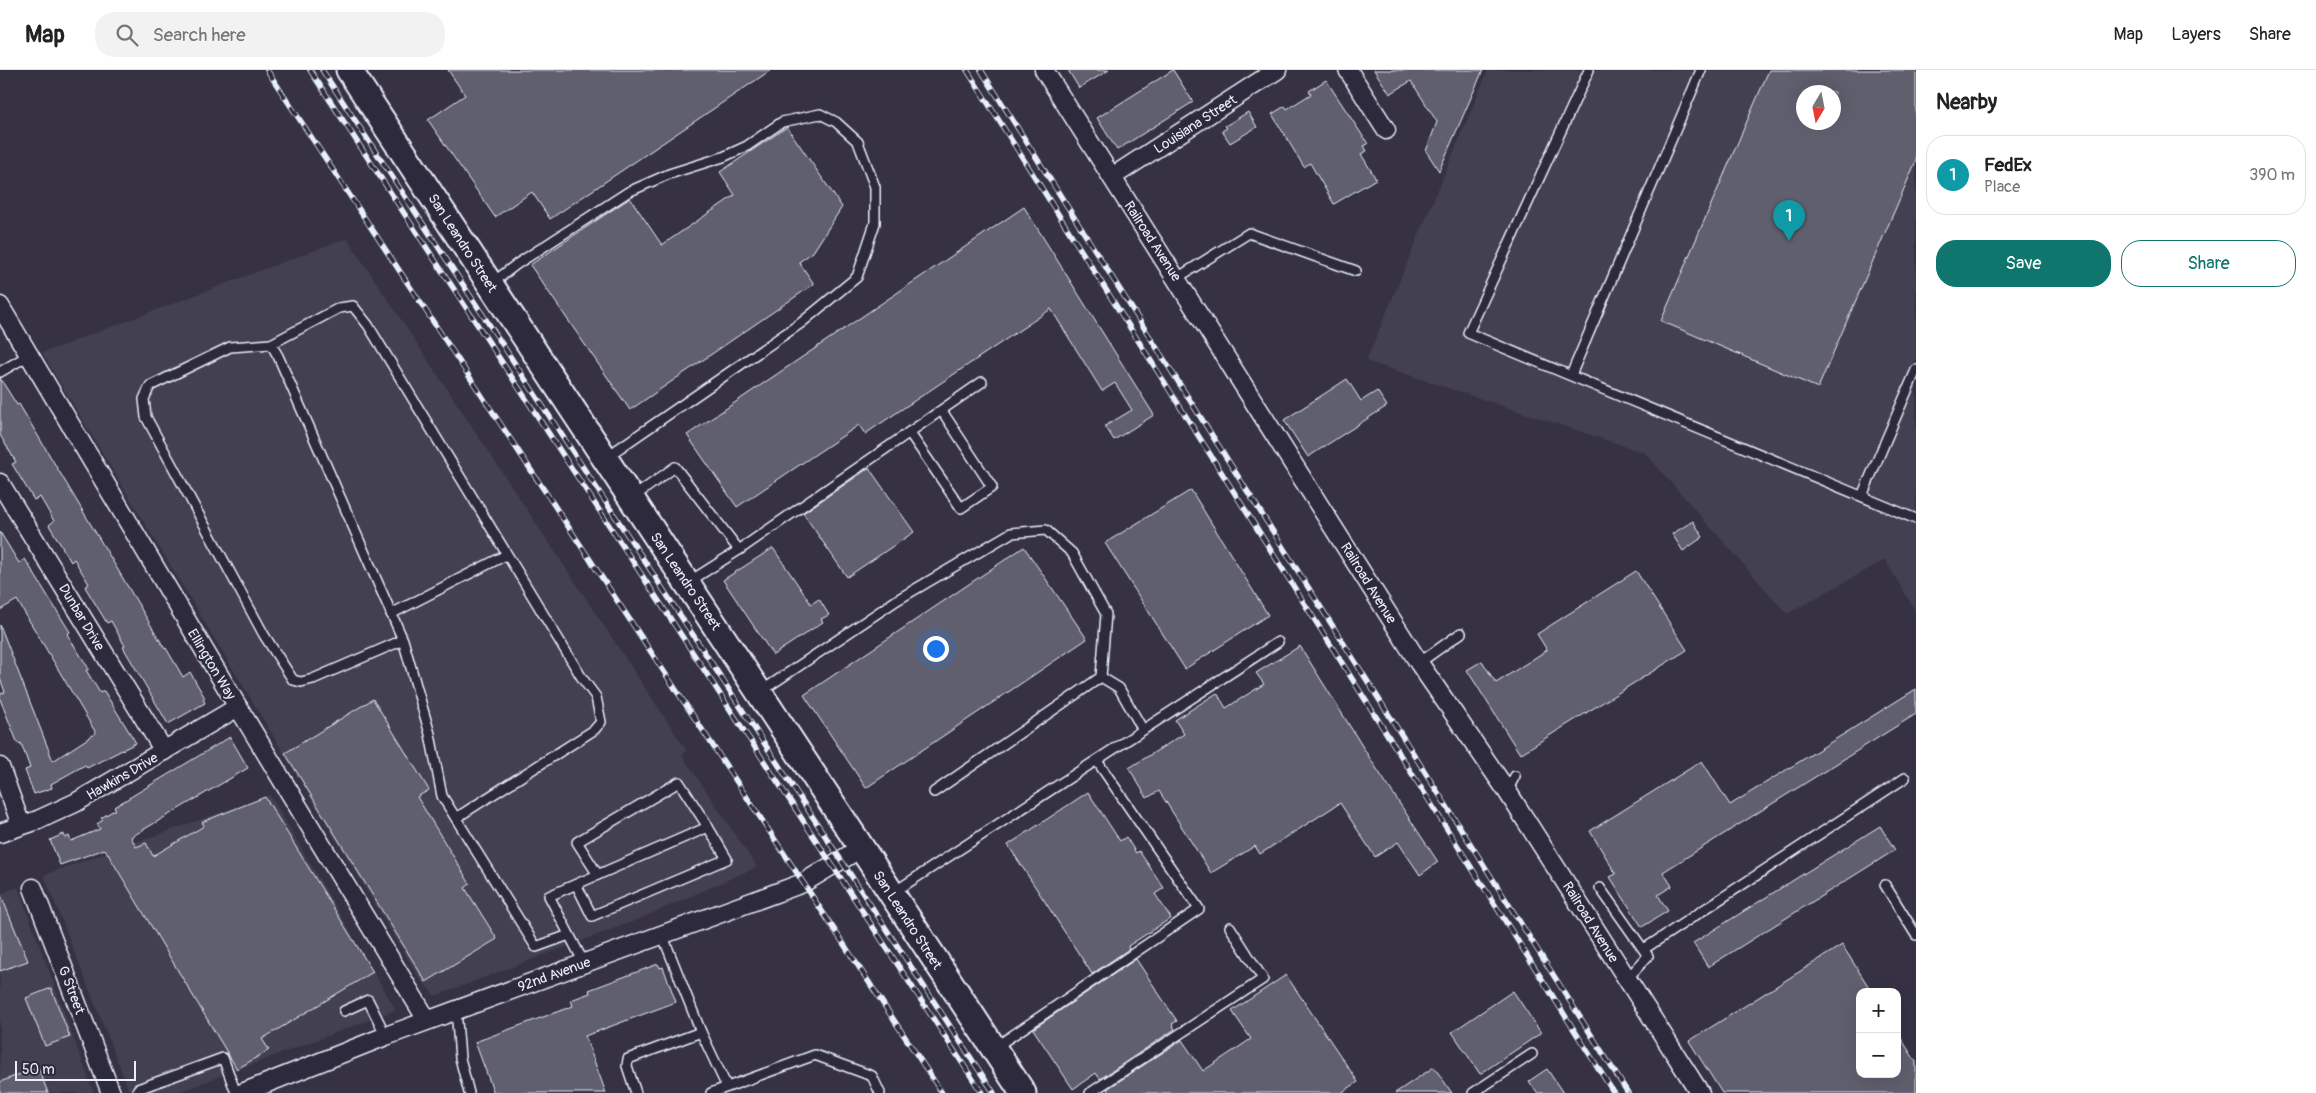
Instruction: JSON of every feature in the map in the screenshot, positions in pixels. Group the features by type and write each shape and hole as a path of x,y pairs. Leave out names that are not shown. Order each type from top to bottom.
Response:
{"main road":[{"name":"San Leandro Street","path":"349,70 1023,1093"}],"street":[{"name":"Railroad Avenue","path":"1044,70 1419,663 1511,784 1627,979 1700,1093"},
{"name":"Louisiana Street","path":"1112,177 1277,70"},
{"path":"1348,70 1386,130"},
{"name":"Ellington Way","path":"0,306 238,707 427,1020"},
{"name":"Dunbar Drive","path":"0,483 164,751"},
{"name":"Hawkins Drive","path":"0,833 75,803 238,707"},
{"path":"0,767 21,826"},
{"name":"92nd Avenue","path":"242,1093 427,1020 803,883 861,848"},
{"name":"G Street","path":"33,888 111,1093"}],"lane":[{"path":"1590,70 1468,333 1916,519"},
{"path":"1571,375 1701,70"},
{"path":"490,285 517,264 628,192 669,174 723,157 747,146 782,122 820,114 836,122 858,142 875,187 875,223 857,276 801,323 605,458"},
{"path":"1176,278 1249,233 1356,271"},
{"path":"403,640 313,679 301,682 294,680 264,634 146,417 144,399 150,386 230,347 270,344 339,308 353,306 368,325 506,555 582,678 596,697 601,722 594,730 456,818"},
{"path":"270,344 278,356 403,640 430,734 442,796 536,947 569,935"},
{"path":"0,372 28,355"},
{"path":"1862,496 1916,370"},
{"path":"687,583 982,382"},
{"path":"909,432 961,508 992,487 942,411"},
{"path":"631,498 676,467 738,550"},
{"path":"759,692 897,600 1010,533 1046,530 1072,553 1106,614 1101,677"},
{"path":"391,614 506,555"},
{"path":"1419,663 1461,633"},
{"path":"891,894 1278,642"},
{"path":"1101,677 1119,688 1143,730"},
{"path":"934,792 1101,677"},
{"path":"994,1049 1199,909 1097,761"},
{"path":"1644,949 1905,778"},
{"path":"576,884 592,916 727,859 679,782 577,842 598,875"},
{"path":"584,963 549,896 708,827"},
{"path":"1885,885 1916,935"},
{"path":"1600,888 1648,956 1627,979"},
{"path":"1090,1093 1263,979 1230,927"},
{"path":"662,934 701,1032 727,1087"},
{"path":"344,1011 368,1000 386,1036"},
{"path":"456,1010 460,1058 469,1093"},
{"path":"636,1093 627,1066 628,1059 701,1032"},
{"path":"1473,1093 1532,1054"},
{"path":"711,1093 815,1055 872,1076 880,1093"},
{"path":"138,1089 224,1058 236,1093"}],"shaded area":[{"path":"1488,70 1916,70 1916,612 1885,560 1787,614 1645,453 1366,361"},
{"path":"347,238 687,751 682,755 757,867 637,920 435,996 420,979 42,353"},
{"path":"270,795 396,1010 176,1093 130,1093 44,875"},
{"path":"18,887 94,1093 0,1093 0,894"}],"building":[{"path":"448,70 771,70 550,219 532,192 495,217 428,120 465,95"},
{"path":"1068,70 1109,70 1079,88"},
{"path":"1173,70 1193,102 1117,150 1097,118"},
{"path":"1374,70 1483,70 1439,171 1426,151 1437,122 1422,98 1411,81 1390,94"},
{"path":"1769,70 1916,70 1916,161 1818,388 1661,321"},
{"path":"1326,80 1368,144 1364,146 1367,151 1361,154 1376,179 1334,204 1310,163 1304,167 1272,114 1285,106 1287,109 1311,94 1309,91"},
{"path":"1248,112 1257,127 1230,143 1222,131 1227,128 1225,126"},
{"path":"787,127 842,207 813,252 799,262 814,284 630,410 530,265 630,198 662,245 735,195 720,172"},
{"path":"1024,207 1154,415 1114,440 1105,426 1132,410 1115,383 1102,391 1051,309 865,434 859,425 737,507 687,435"},
{"path":"0,378 17,405 19,404 165,649 183,677 190,672 205,698 203,699 205,703 168,724 123,647 125,646 111,621 107,623 85,587 89,584 74,559 71,562 49,525 54,521 40,497 34,500 12,464 16,462 0,435"},
{"path":"1347,379 1361,401 1377,391 1387,406 1308,457 1284,420"},
{"path":"869,468 914,532 847,577 803,513"},
{"path":"1191,490 1268,615 1185,669 1105,543"},
{"path":"1693,521 1703,537 1683,551 1672,534"},
{"path":"0,532 19,563 25,559 70,632 67,634 89,669 86,670 100,693 104,691 136,743 87,768 85,765 51,784 52,788 34,794 25,770 30,768 21,743 18,744 0,699 0,694 5,692 0,678 0,625 53,761 96,733 17,600 0,610"},
{"path":"1024,547 1087,639 866,788 804,695"},
{"path":"773,548 811,604 819,599 829,615 821,619 823,622 773,655 723,580"},
{"path":"1636,571 1687,650 1520,754 1467,670 1482,661 1496,683 1547,650 1537,634"},
{"path":"1300,646 1369,757 1438,862 1420,875 1398,842 1375,857 1340,803 1260,854 1255,846 1211,873 1159,791 1147,798 1129,768 1184,734 1175,720 1217,693 1226,708 1264,684 1256,673"},
{"path":"1916,689 1916,714 1663,872 1672,886 1658,895 1668,911 1642,927 1610,877 1616,874 1590,831 1702,761 1730,805"},
{"path":"373,699 429,790 417,797 470,884 465,888 497,939 426,982 285,753"},
{"path":"230,737 248,768 131,837 136,847 146,843 153,856 204,826 202,822 265,797 373,972 262,1039 269,1050 237,1069 105,849 60,865 50,840 64,834 65,838 69,836 71,841 100,829 97,824 103,820 101,818 116,809 114,807"},
{"path":"1088,792 1120,841 1126,837 1136,853 1139,851 1164,888 1155,894 1171,918 1128,946 1129,949 1092,974 1008,845"},
{"path":"1880,826 1895,850 1708,967 1693,943"},
{"path":"0,893 28,961 0,971"},
{"path":"1842,945 1869,988 1856,988 1856,1078 1901,1078 1901,1038 1916,1062 1916,1093 1722,1093 1689,1041"},
{"path":"1136,959 1177,1021 1172,1024 1175,1029 1100,1079 1096,1073 1073,1089 1033,1029"},
{"path":"658,964 660,968 663,967 676,1002 585,1036 606,1093 494,1093 475,1042 573,1006 571,1000 590,993 589,990"},
{"path":"1286,975 1358,1082 1341,1093 1110,1093 1107,1089 1182,1040 1203,1071 1251,1039 1232,1011"},
{"path":"51,988 70,1037 45,1046 26,998"},
{"path":"1513,991 1541,1033 1480,1074 1452,1032"},
{"path":"38,1067 48,1093 0,1093 0,1082"},
{"path":"1434,1067 1452,1093 1395,1093"},
{"path":"1547,1069 1563,1093 1537,1093 1529,1081"}],"railway":[{"path":"267,70 942,1093"},
{"path":"310,70 982,1093"},
{"path":"322,70 994,1093"},
{"path":"967,70 1614,1093"},
{"path":"981,70 1628,1093"}],"place":[{"name":"FedEx","path":"1789,241"}]}
